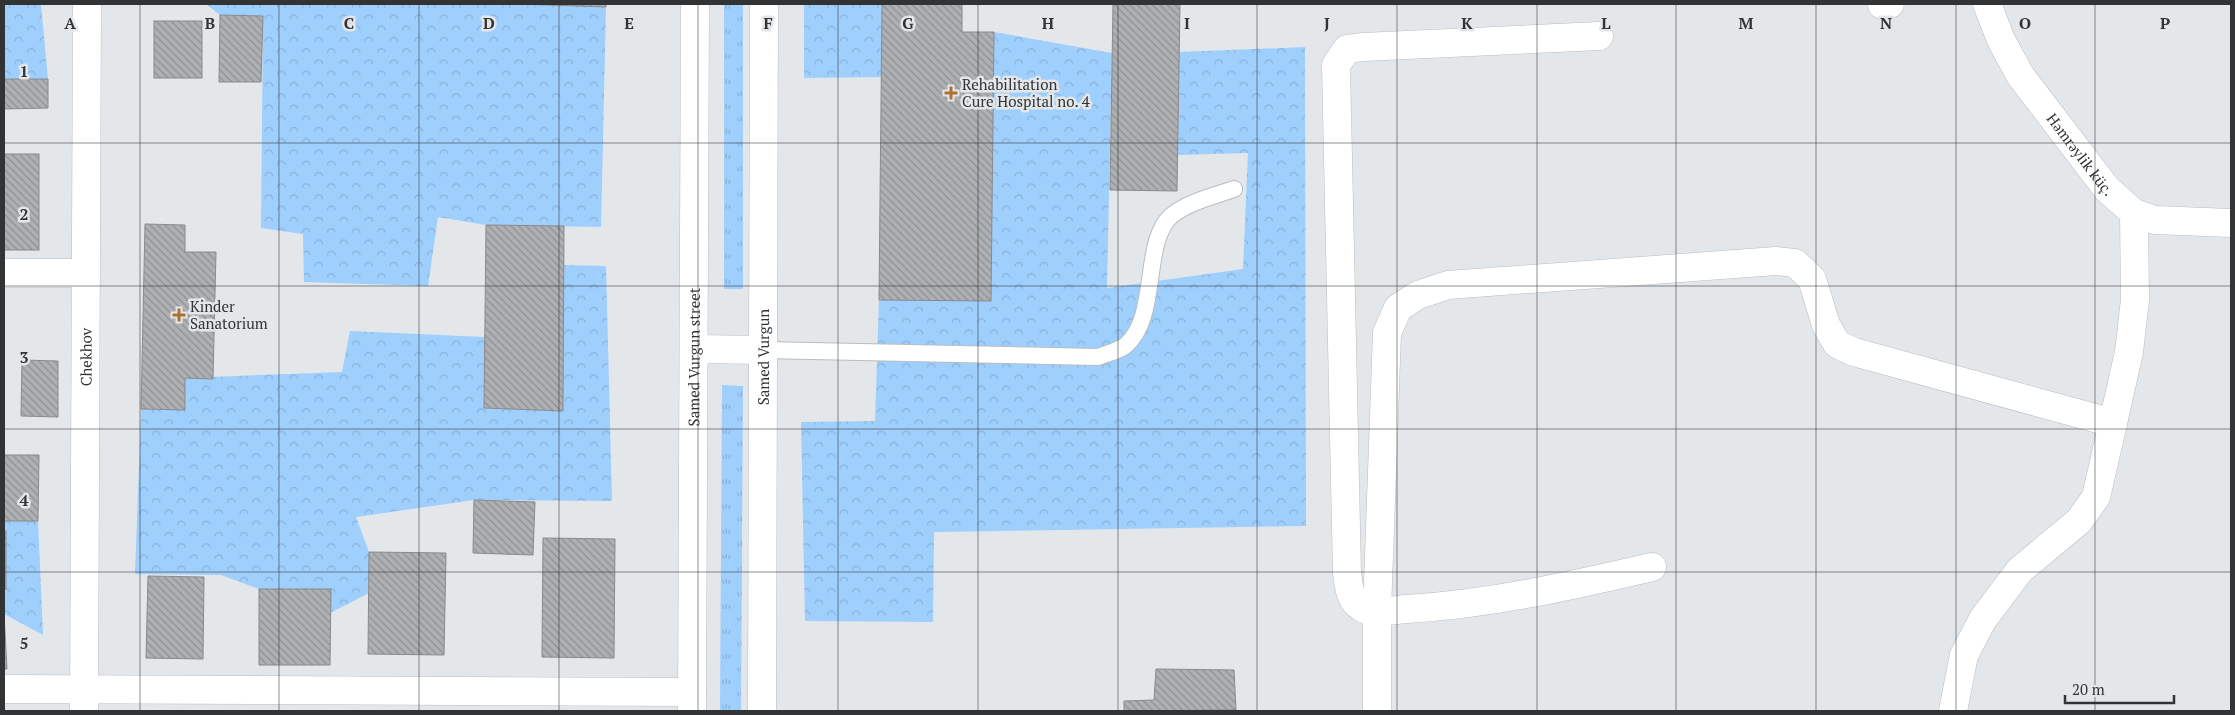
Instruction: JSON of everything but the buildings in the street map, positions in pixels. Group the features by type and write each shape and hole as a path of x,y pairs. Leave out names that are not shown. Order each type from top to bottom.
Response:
{"street":[{"name":"Chekhov","path":"84,700 84,273 87,4"},
{"name":"Samed Vurgun street","path":"692,701 694,4"},
{"name":"Samed Vurgun","path":"762,711 764,4"},
{"name":"Həmrəylik küç.","path":"1987,4 2001,40 2020,75 2107,189 2134,213 2155,220 2231,222"},
{"path":"1599,36 1363,47 1346,49 1336,65 1347,574 1350,595 1361,608 1377,611 1440,607 1529,595 1652,567"},
{"path":"1953,711 1964,655 1983,619 2020,570 2080,521 2096,497 2129,352 2135,300 2134,213"},
{"path":"1377,711 1377,611 1388,333 1398,308 1418,295 1448,284 1776,260 1795,263 1812,279 1826,325 1837,344 1854,352 2114,423"},
{"path":"4,273 84,273"},
{"path":"694,349 763,350"},
{"path":"4,689 84,700 692,701"}],"lane":[{"path":"763,350 1098,357 1126,345 1141,324 1160,232 1170,217 1188,206 1234,189"}],"green space":[{"path":"4,4 41,4 48,79 4,79"},
{"path":"206,4 518,4 606,7 601,227 486,225 438,217 428,286 304,282 303,234 261,228 263,16 220,15"},
{"path":"724,4 743,4 743,289 724,289"},
{"path":"804,4 882,4 881,77 804,78"},
{"path":"994,32 1112,53 1107,288 1243,269 1248,153 1178,155 1179,52 1305,47 1306,526 934,532 933,622 805,621 801,422 875,421 879,300"},
{"path":"564,265 606,266 612,501 474,500 356,517 369,552 369,593 330,613 331,589 259,589 221,575 135,574 141,409 185,410 185,378 342,372 350,331 485,337 484,408 563,411"},
{"path":"722,385 743,386 741,711 720,711"},
{"path":"4,521 38,521 43,635 4,614 6,531 4,531"}],"place":[{"name":"Rehabilitation Cure Hospital no. 4","path":"951,93"},
{"name":"Kinder Sanatorium","path":"179,315"}]}
